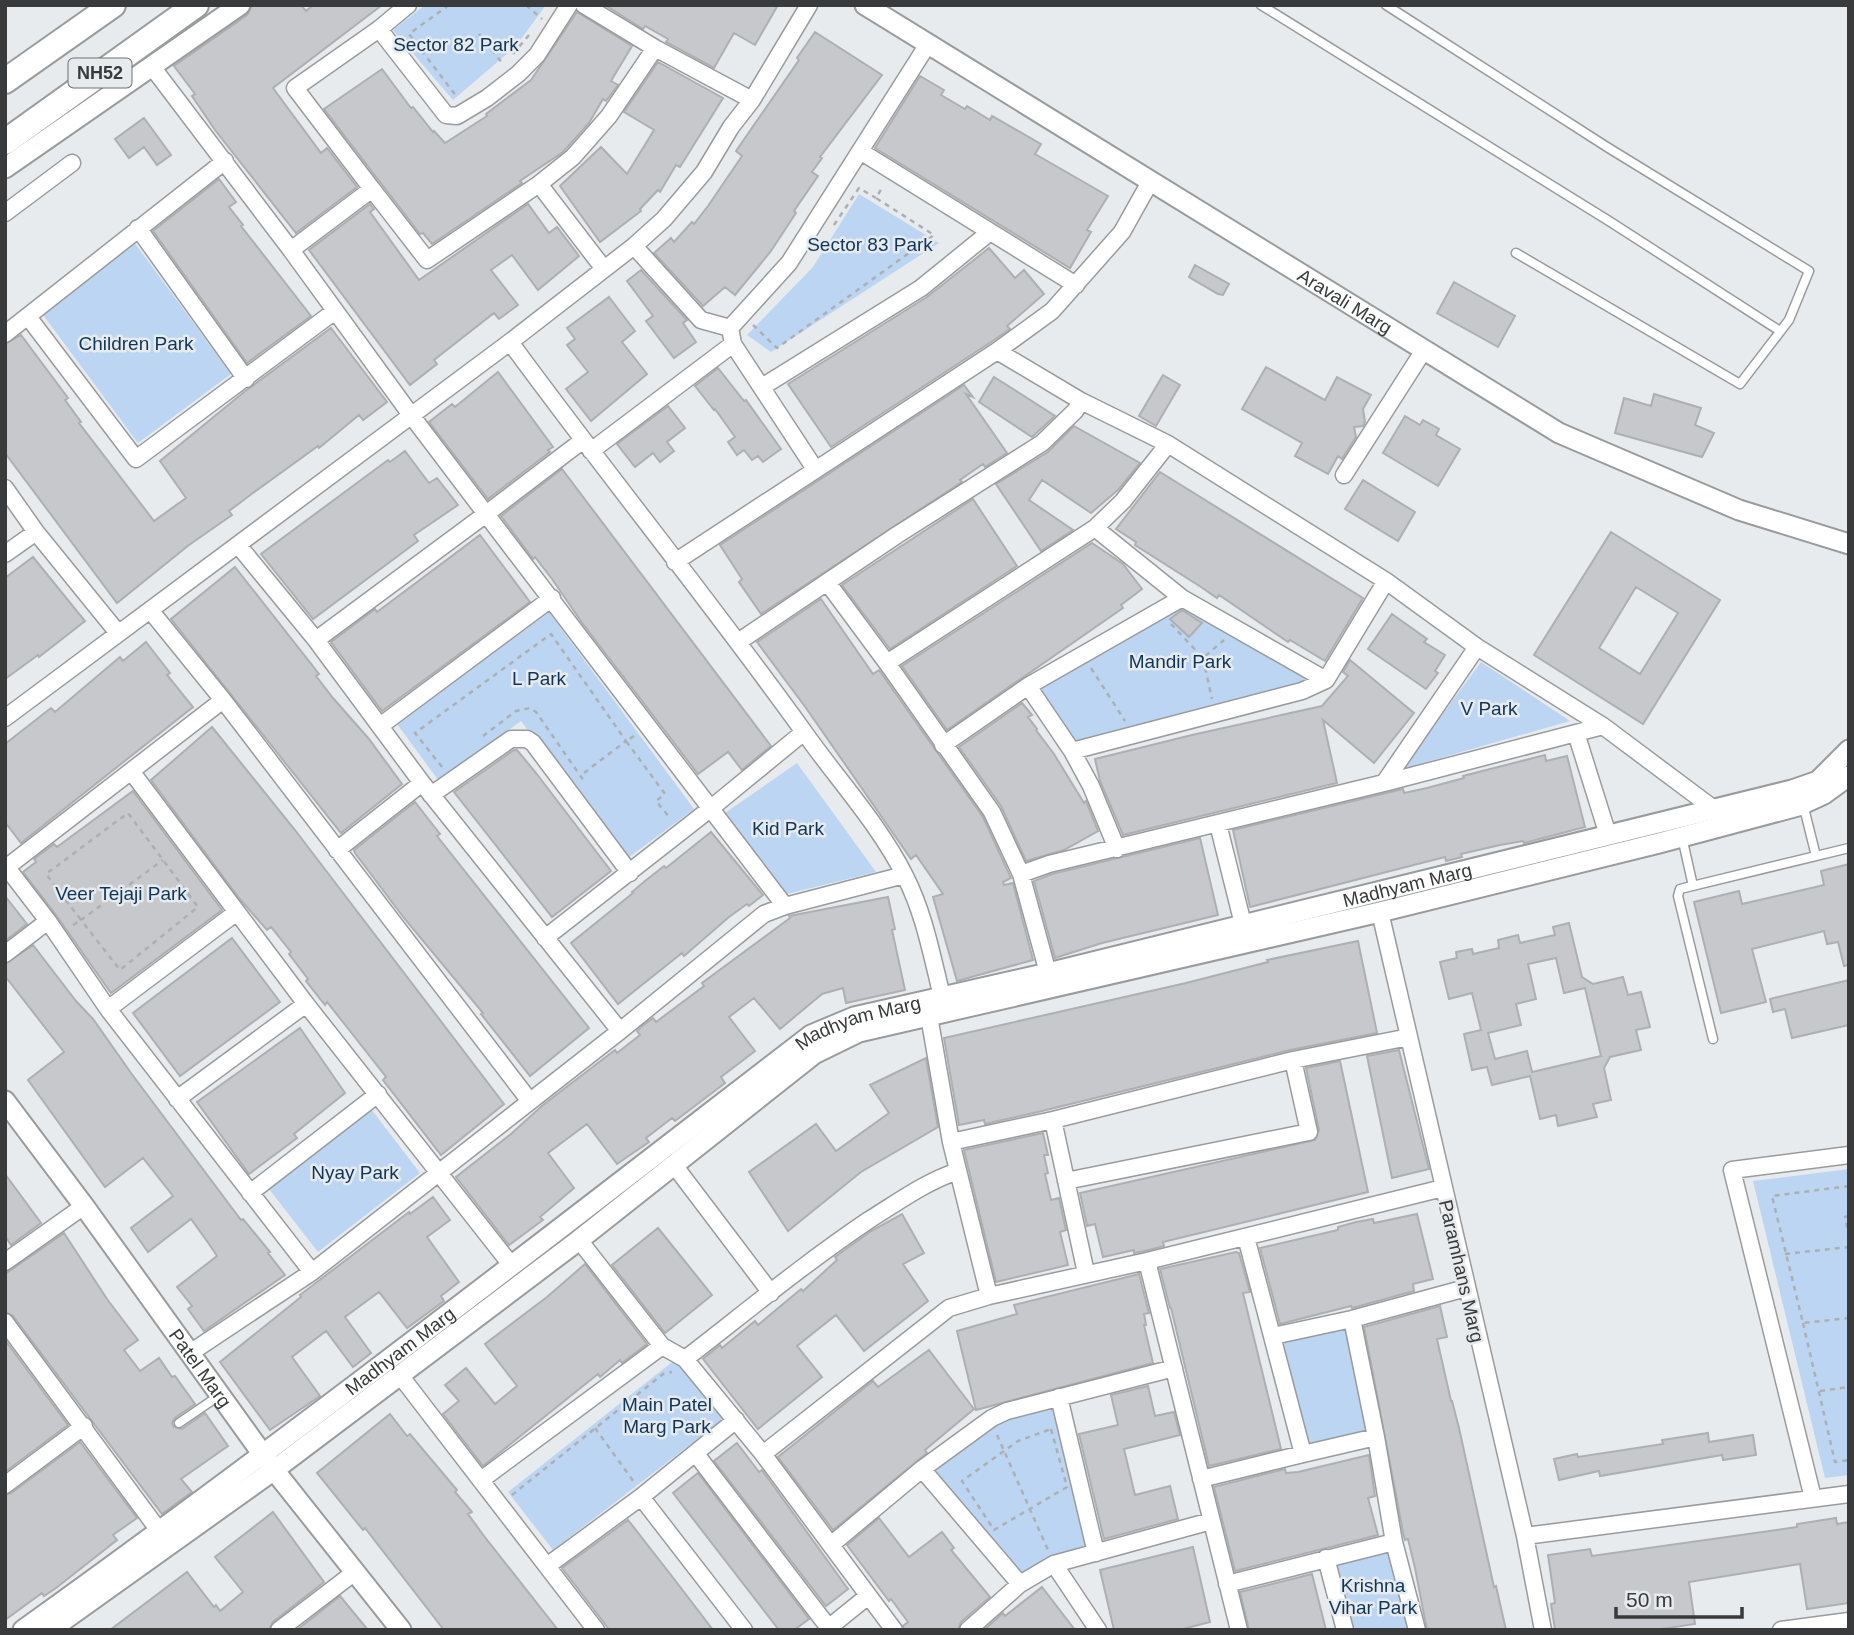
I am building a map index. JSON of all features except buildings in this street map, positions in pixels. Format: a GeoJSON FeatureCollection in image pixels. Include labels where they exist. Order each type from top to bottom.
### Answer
{"type":"FeatureCollection","features":[{"type":"Feature","properties":{"kind":"highway","name":"NH52"},"geometry":{"type":"LineString","coordinates":[[5,81],[113,5]]}},
{"type":"Feature","properties":{"kind":"highway","name":"NH52"},"geometry":{"type":"LineString","coordinates":[[5,142],[196,5]]}},
{"type":"Feature","properties":{"kind":"street"},"geometry":{"type":"LineString","coordinates":[[5,168],[153,68],[240,5]]}},
{"type":"Feature","properties":{"kind":"street"},"geometry":{"type":"LineString","coordinates":[[408,5],[379,29],[295,88],[427,260],[539,184],[573,157],[609,116],[655,48]]}},
{"type":"Feature","properties":{"kind":"street"},"geometry":{"type":"LineString","coordinates":[[379,29],[446,115],[457,116],[487,98],[518,74],[537,55],[569,5]]}},
{"type":"Feature","properties":{"kind":"street"},"geometry":{"type":"LineString","coordinates":[[584,5],[655,48],[752,100]]}},
{"type":"Feature","properties":{"kind":"street"},"geometry":{"type":"LineString","coordinates":[[5,718],[510,342],[634,246],[664,219],[704,173],[809,5]]}},
{"type":"Feature","properties":{"kind":"street","name":"Aravali Marg"},"geometry":{"type":"LineString","coordinates":[[865,5],[1559,433],[1739,510],[1849,544]]}},
{"type":"Feature","properties":{"kind":"street"},"geometry":{"type":"LineString","coordinates":[[316,640],[486,514],[587,446],[731,336],[789,263],[928,44]]}},
{"type":"Feature","properties":{"kind":"street"},"geometry":{"type":"LineString","coordinates":[[153,68],[225,161],[411,415],[785,906]]}},
{"type":"Feature","properties":{"kind":"street"},"geometry":{"type":"LineString","coordinates":[[860,151],[1076,285]]}},
{"type":"Feature","properties":{"kind":"street"},"geometry":{"type":"LineString","coordinates":[[5,334],[29,318],[225,161]]}},
{"type":"Feature","properties":{"kind":"street"},"geometry":{"type":"LineString","coordinates":[[5,213],[72,163]]}},
{"type":"Feature","properties":{"kind":"street"},"geometry":{"type":"LineString","coordinates":[[676,562],[997,351],[1052,311],[1122,232],[1150,182]]}},
{"type":"Feature","properties":{"kind":"street"},"geometry":{"type":"LineString","coordinates":[[539,184],[604,269]]}},
{"type":"Feature","properties":{"kind":"street"},"geometry":{"type":"LineString","coordinates":[[291,250],[372,189]]}},
{"type":"Feature","properties":{"kind":"street"},"geometry":{"type":"LineString","coordinates":[[138,228],[246,379]]}},
{"type":"Feature","properties":{"kind":"street"},"geometry":{"type":"LineString","coordinates":[[762,387],[921,288],[990,232]]}},
{"type":"Feature","properties":{"kind":"street"},"geometry":{"type":"LineString","coordinates":[[634,246],[701,320],[731,336],[815,469]]}},
{"type":"Feature","properties":{"kind":"street"},"geometry":{"type":"LineString","coordinates":[[29,318],[136,459],[335,311]]}},
{"type":"Feature","properties":{"kind":"street"},"geometry":{"type":"LineString","coordinates":[[510,342],[738,642],[882,839],[904,874],[921,912],[939,1008],[951,1142],[989,1296]]}},
{"type":"Feature","properties":{"kind":"street"},"geometry":{"type":"LineString","coordinates":[[997,351],[1080,401],[1168,444],[1386,580],[1478,647],[1603,726],[1714,809]]}},
{"type":"Feature","properties":{"kind":"street"},"geometry":{"type":"LineString","coordinates":[[1344,475],[1424,351]]}},
{"type":"Feature","properties":{"kind":"street"},"geometry":{"type":"LineString","coordinates":[[738,642],[1042,443],[1074,411],[1080,401]]}},
{"type":"Feature","properties":{"kind":"street"},"geometry":{"type":"LineString","coordinates":[[887,663],[1095,528],[1124,501],[1168,444]]}},
{"type":"Feature","properties":{"kind":"street"},"geometry":{"type":"LineString","coordinates":[[5,488],[36,532],[118,633]]}},
{"type":"Feature","properties":{"kind":"street"},"geometry":{"type":"LineString","coordinates":[[1095,528],[1182,598],[1326,680]]}},
{"type":"Feature","properties":{"kind":"street"},"geometry":{"type":"LineString","coordinates":[[5,554],[36,532]]}},
{"type":"Feature","properties":{"kind":"street"},"geometry":{"type":"LineString","coordinates":[[238,545],[316,640],[427,789],[620,1031]]}},
{"type":"Feature","properties":{"kind":"street"},"geometry":{"type":"LineString","coordinates":[[1072,751],[1302,691],[1326,680],[1386,580]]}},
{"type":"Feature","properties":{"kind":"street"},"geometry":{"type":"LineString","coordinates":[[827,582],[992,812],[1021,874],[1048,973]]}},
{"type":"Feature","properties":{"kind":"street"},"geometry":{"type":"LineString","coordinates":[[380,726],[552,597]]}},
{"type":"Feature","properties":{"kind":"street"},"geometry":{"type":"LineString","coordinates":[[943,745],[1028,686],[1182,598]]}},
{"type":"Feature","properties":{"kind":"street"},"geometry":{"type":"LineString","coordinates":[[150,610],[223,700],[529,1100]]}},
{"type":"Feature","properties":{"kind":"street"},"geometry":{"type":"LineString","coordinates":[[1384,783],[1478,647]]}},
{"type":"Feature","properties":{"kind":"street"},"geometry":{"type":"LineString","coordinates":[[1028,686],[1072,751],[1091,786],[1117,849]]}},
{"type":"Feature","properties":{"kind":"street"},"geometry":{"type":"LineString","coordinates":[[223,700],[6,866],[48,920],[108,1009],[312,1272]]}},
{"type":"Feature","properties":{"kind":"street"},"geometry":{"type":"LineString","coordinates":[[1021,874],[1049,864],[1384,783],[1603,726]]}},
{"type":"Feature","properties":{"kind":"street"},"geometry":{"type":"LineString","coordinates":[[545,938],[804,732]]}},
{"type":"Feature","properties":{"kind":"street"},"geometry":{"type":"LineString","coordinates":[[1576,733],[1608,835]]}},
{"type":"Feature","properties":{"kind":"street"},"geometry":{"type":"LineString","coordinates":[[337,849],[427,789],[511,739],[527,739],[533,743],[630,873]]}},
{"type":"Feature","properties":{"kind":"street","name":"Madhyam Marg"},"geometry":{"type":"LineString","coordinates":[[50,1630],[274,1470],[579,1240],[814,1054],[859,1032],[1048,973],[1792,790],[1818,780],[1849,750]]}},
{"type":"Feature","properties":{"kind":"street"},"geometry":{"type":"LineString","coordinates":[[131,771],[306,1004],[512,1266]]}},
{"type":"Feature","properties":{"kind":"street","name":"Madhyam Marg"},"geometry":{"type":"LineString","coordinates":[[23,1630],[345,1395],[811,1035],[854,1017],[939,1008],[1380,912],[1682,837],[1803,804],[1824,794],[1849,776]]}},
{"type":"Feature","properties":{"kind":"street"},"geometry":{"type":"LineString","coordinates":[[1218,824],[1243,925]]}},
{"type":"Feature","properties":{"kind":"street"},"geometry":{"type":"LineString","coordinates":[[190,1353],[312,1272],[620,1031],[764,914],[904,874]]}},
{"type":"Feature","properties":{"kind":"street"},"geometry":{"type":"LineString","coordinates":[[108,1009],[237,912]]}},
{"type":"Feature","properties":{"kind":"street","name":"Paramhans Marg"},"geometry":{"type":"LineString","coordinates":[[1380,912],[1524,1535],[1543,1630]]}},
{"type":"Feature","properties":{"kind":"street"},"geometry":{"type":"LineString","coordinates":[[5,954],[48,920]]}},
{"type":"Feature","properties":{"kind":"street"},"geometry":{"type":"LineString","coordinates":[[177,1099],[306,1004]]}},
{"type":"Feature","properties":{"kind":"street"},"geometry":{"type":"LineString","coordinates":[[951,1142],[1054,1120],[1293,1060],[1409,1037]]}},
{"type":"Feature","properties":{"kind":"street"},"geometry":{"type":"LineString","coordinates":[[1066,1181],[1309,1132],[1293,1060]]}},
{"type":"Feature","properties":{"kind":"street"},"geometry":{"type":"LineString","coordinates":[[250,1192],[378,1094]]}},
{"type":"Feature","properties":{"kind":"street","name":"Patel Marg"},"geometry":{"type":"LineString","coordinates":[[5,1101],[262,1454],[401,1630]]}},
{"type":"Feature","properties":{"kind":"street"},"geometry":{"type":"LineString","coordinates":[[1054,1120],[1086,1273]]}},
{"type":"Feature","properties":{"kind":"street"},"geometry":{"type":"LineString","coordinates":[[1813,1498],[1732,1170],[1849,1155]]}},
{"type":"Feature","properties":{"kind":"street"},"geometry":{"type":"LineString","coordinates":[[674,1165],[771,1293]]}},
{"type":"Feature","properties":{"kind":"street"},"geometry":{"type":"LineString","coordinates":[[681,1366],[832,1245],[902,1198],[936,1179],[958,1171]]}},
{"type":"Feature","properties":{"kind":"street"},"geometry":{"type":"LineString","coordinates":[[763,1454],[949,1308],[989,1296],[1147,1261],[1443,1188]]}},
{"type":"Feature","properties":{"kind":"street"},"geometry":{"type":"LineString","coordinates":[[5,1262],[84,1206]]}},
{"type":"Feature","properties":{"kind":"street"},"geometry":{"type":"LineString","coordinates":[[1246,1237],[1303,1454]]}},
{"type":"Feature","properties":{"kind":"street"},"geometry":{"type":"LineString","coordinates":[[579,1240],[662,1346],[736,1420],[832,1544],[894,1630]]}},
{"type":"Feature","properties":{"kind":"street"},"geometry":{"type":"LineString","coordinates":[[1147,1261],[1227,1584],[1234,1628]]}},
{"type":"Feature","properties":{"kind":"street"},"geometry":{"type":"LineString","coordinates":[[1273,1336],[1352,1319],[1466,1288]]}},
{"type":"Feature","properties":{"kind":"street"},"geometry":{"type":"LineString","coordinates":[[1352,1319],[1394,1542],[1417,1630]]}},
{"type":"Feature","properties":{"kind":"street"},"geometry":{"type":"LineString","coordinates":[[5,1322],[160,1532]]}},
{"type":"Feature","properties":{"kind":"street"},"geometry":{"type":"LineString","coordinates":[[481,1480],[662,1346]]}},
{"type":"Feature","properties":{"kind":"street"},"geometry":{"type":"LineString","coordinates":[[832,1544],[922,1469],[992,1418],[1007,1411],[1174,1368]]}},
{"type":"Feature","properties":{"kind":"street"},"geometry":{"type":"LineString","coordinates":[[399,1374],[596,1630]]}},
{"type":"Feature","properties":{"kind":"street"},"geometry":{"type":"LineString","coordinates":[[1059,1397],[1096,1553]]}},
{"type":"Feature","properties":{"kind":"street"},"geometry":{"type":"LineString","coordinates":[[547,1566],[638,1489],[696,1454],[736,1420]]}},
{"type":"Feature","properties":{"kind":"street"},"geometry":{"type":"LineString","coordinates":[[5,1485],[84,1426]]}},
{"type":"Feature","properties":{"kind":"street"},"geometry":{"type":"LineString","coordinates":[[1201,1479],[1376,1437]]}},
{"type":"Feature","properties":{"kind":"street"},"geometry":{"type":"LineString","coordinates":[[696,1454],[827,1629],[868,1596]]}},
{"type":"Feature","properties":{"kind":"street"},"geometry":{"type":"LineString","coordinates":[[922,1469],[1020,1584]]}},
{"type":"Feature","properties":{"kind":"street"},"geometry":{"type":"LineString","coordinates":[[638,1489],[744,1630]]}},
{"type":"Feature","properties":{"kind":"street"},"geometry":{"type":"LineString","coordinates":[[1524,1535],[1849,1494]]}},
{"type":"Feature","properties":{"kind":"street"},"geometry":{"type":"LineString","coordinates":[[968,1630],[1020,1584],[1054,1564],[1211,1521]]}},
{"type":"Feature","properties":{"kind":"street"},"geometry":{"type":"LineString","coordinates":[[1227,1584],[1394,1542]]}},
{"type":"Feature","properties":{"kind":"street"},"geometry":{"type":"LineString","coordinates":[[1326,1558],[1345,1630]]}},
{"type":"Feature","properties":{"kind":"street"},"geometry":{"type":"LineString","coordinates":[[1054,1564],[1098,1630]]}},
{"type":"Feature","properties":{"kind":"street"},"geometry":{"type":"LineString","coordinates":[[279,1630],[355,1572]]}},
{"type":"Feature","properties":{"kind":"street"},"geometry":{"type":"LineString","coordinates":[[1782,1630],[1849,1621]]}},
{"type":"Feature","properties":{"kind":"lane"},"geometry":{"type":"LineString","coordinates":[[1262,5],[1780,331]]}},
{"type":"Feature","properties":{"kind":"lane"},"geometry":{"type":"LineString","coordinates":[[1386,5],[1607,147],[1809,271],[1789,320],[1740,384],[1516,253]]}},
{"type":"Feature","properties":{"kind":"lane"},"geometry":{"type":"LineString","coordinates":[[1803,804],[1816,856]]}},
{"type":"Feature","properties":{"kind":"lane"},"geometry":{"type":"LineString","coordinates":[[1682,837],[1693,886]]}},
{"type":"Feature","properties":{"kind":"lane"},"geometry":{"type":"LineString","coordinates":[[1713,1039],[1678,895],[1681,889],[1849,848]]}},
{"type":"Feature","properties":{"kind":"lane"},"geometry":{"type":"LineString","coordinates":[[179,1423],[220,1395]]}},
{"type":"Feature","properties":{"kind":"path"},"geometry":{"type":"LineString","coordinates":[[449,5],[409,34],[460,101]]}},
{"type":"Feature","properties":{"kind":"path"},"geometry":{"type":"LineString","coordinates":[[526,5],[542,19]]}},
{"type":"Feature","properties":{"kind":"path"},"geometry":{"type":"LineString","coordinates":[[479,34],[505,67],[534,29]]}},
{"type":"Feature","properties":{"kind":"path"},"geometry":{"type":"LineString","coordinates":[[876,198],[892,171]]}},
{"type":"Feature","properties":{"kind":"path"},"geometry":{"type":"LineString","coordinates":[[753,325],[777,348],[934,234],[859,188],[829,233]]}},
{"type":"Feature","properties":{"kind":"path"},"geometry":{"type":"LineString","coordinates":[[1168,621],[1203,658],[1215,711]]}},
{"type":"Feature","properties":{"kind":"path"},"geometry":{"type":"LineString","coordinates":[[1203,658],[1237,629]]}},
{"type":"Feature","properties":{"kind":"path"},"geometry":{"type":"LineString","coordinates":[[442,768],[415,733],[551,634],[665,794],[656,801],[672,819]]}},
{"type":"Feature","properties":{"kind":"path"},"geometry":{"type":"LineString","coordinates":[[1091,668],[1134,735]]}},
{"type":"Feature","properties":{"kind":"path"},"geometry":{"type":"LineString","coordinates":[[474,744],[516,711],[530,708],[536,712],[587,786]]}},
{"type":"Feature","properties":{"kind":"path"},"geometry":{"type":"LineString","coordinates":[[580,776],[648,726]]}},
{"type":"Feature","properties":{"kind":"path"},"geometry":{"type":"LineString","coordinates":[[128,813],[198,907],[120,970],[81,920],[46,874],[128,813]]}},
{"type":"Feature","properties":{"kind":"path"},"geometry":{"type":"LineString","coordinates":[[58,935],[163,860]]}},
{"type":"Feature","properties":{"kind":"path"},"geometry":{"type":"LineString","coordinates":[[1849,1186],[1772,1196],[1835,1462],[1849,1460]]}},
{"type":"Feature","properties":{"kind":"path"},"geometry":{"type":"LineString","coordinates":[[1849,1216],[1845,1217],[1849,1237]]}},
{"type":"Feature","properties":{"kind":"path"},"geometry":{"type":"LineString","coordinates":[[1785,1254],[1849,1247]]}},
{"type":"Feature","properties":{"kind":"path"},"geometry":{"type":"LineString","coordinates":[[1803,1323],[1849,1318]]}},
{"type":"Feature","properties":{"kind":"path"},"geometry":{"type":"LineString","coordinates":[[508,1498],[663,1374],[681,1366]]}},
{"type":"Feature","properties":{"kind":"path"},"geometry":{"type":"LineString","coordinates":[[1820,1391],[1849,1387]]}},
{"type":"Feature","properties":{"kind":"path"},"geometry":{"type":"LineString","coordinates":[[595,1429],[638,1489]]}},
{"type":"Feature","properties":{"kind":"path"},"geometry":{"type":"LineString","coordinates":[[1051,1429],[1067,1487],[1030,1509],[994,1530],[962,1481],[1018,1441],[1051,1429]]}},
{"type":"Feature","properties":{"kind":"path"},"geometry":{"type":"LineString","coordinates":[[996,1432],[1054,1564]]}},
{"type":"Feature","properties":{"kind":"green space","name":"Sector 82 Park"},"geometry":{"type":"Polygon","coordinates":[[[425,5],[546,5],[516,46],[453,100],[393,30],[425,5]]]}},
{"type":"Feature","properties":{"kind":"green space","name":"Sector 83 Park"},"geometry":{"type":"Polygon","coordinates":[[[859,194],[939,243],[771,352],[747,335],[813,267],[859,194]]]}},
{"type":"Feature","properties":{"kind":"green space","name":"Children Park"},"geometry":{"type":"Polygon","coordinates":[[[134,242],[231,374],[138,443],[41,312],[134,242]]]}},
{"type":"Feature","properties":{"kind":"green space","name":"Mandir Park"},"geometry":{"type":"Polygon","coordinates":[[[1182,598],[1326,680],[1072,751],[1028,686],[1182,598]]]}},
{"type":"Feature","properties":{"kind":"green space","name":"L Park"},"geometry":{"type":"Polygon","coordinates":[[[548,611],[694,809],[624,861],[521,721],[439,781],[397,724],[548,611]]]}},
{"type":"Feature","properties":{"kind":"green space","name":"V Park"},"geometry":{"type":"Polygon","coordinates":[[[1481,662],[1570,721],[1402,769],[1481,662]]]}},
{"type":"Feature","properties":{"kind":"green space","name":"Kid Park"},"geometry":{"type":"Polygon","coordinates":[[[797,763],[876,872],[783,895],[722,815],[797,763]]]}},
{"type":"Feature","properties":{"kind":"green space","name":"Nyay Park"},"geometry":{"type":"Polygon","coordinates":[[[371,1109],[420,1173],[318,1252],[269,1189],[371,1109]]]}},
{"type":"Feature","properties":{"kind":"green space"},"geometry":{"type":"Polygon","coordinates":[[[1849,1169],[1849,1475],[1825,1478],[1753,1181],[1849,1169]]]}},
{"type":"Feature","properties":{"kind":"green space"},"geometry":{"type":"Polygon","coordinates":[[[1352,1319],[1372,1437],[1302,1451],[1274,1341],[1352,1319]]]}},
{"type":"Feature","properties":{"kind":"green space","name":"Main Patel Marg Park"},"geometry":{"type":"Polygon","coordinates":[[[676,1359],[726,1417],[553,1550],[508,1492],[676,1359]]]}},
{"type":"Feature","properties":{"kind":"green space"},"geometry":{"type":"Polygon","coordinates":[[[1059,1397],[1096,1553],[1020,1584],[922,1469],[992,1418],[1059,1397]]]}},
{"type":"Feature","properties":{"kind":"green space","name":"Krishna Vihar Park"},"geometry":{"type":"Polygon","coordinates":[[[1390,1550],[1409,1630],[1352,1630],[1337,1563],[1390,1550]]]}},
{"type":"Feature","properties":{"kind":"park label","name":"Veer Tejaji Park"},"geometry":{"type":"Point","coordinates":[121,893]}}]}
